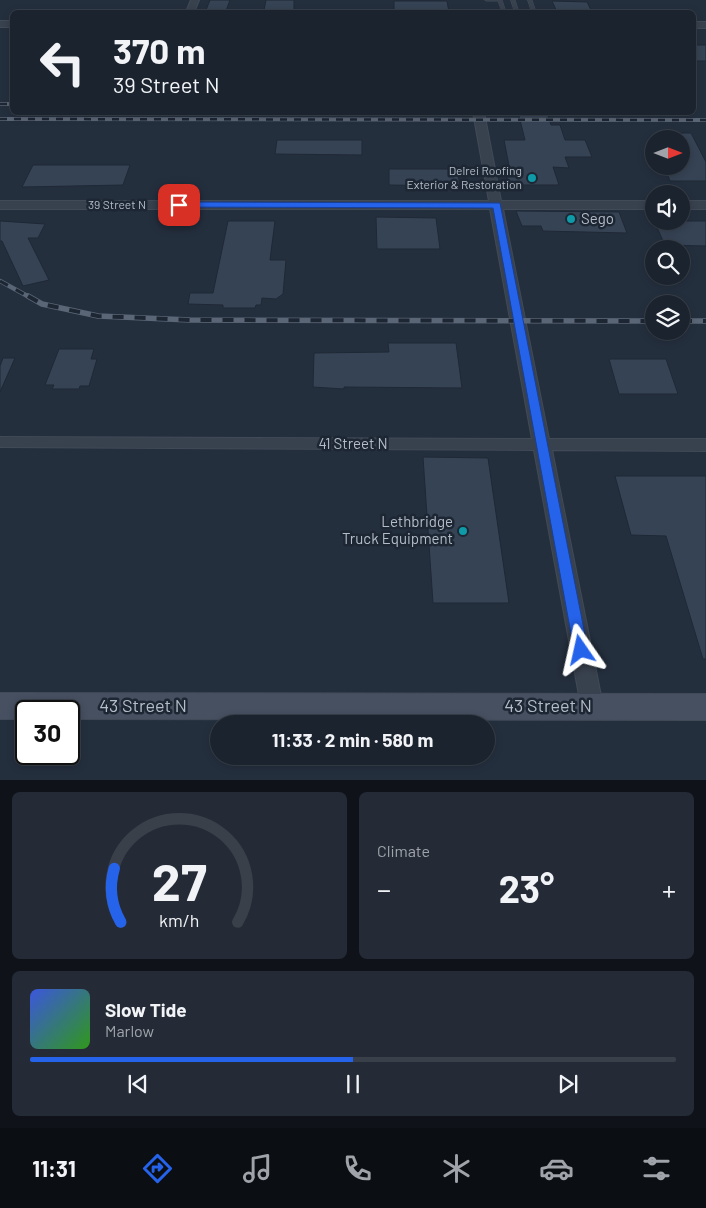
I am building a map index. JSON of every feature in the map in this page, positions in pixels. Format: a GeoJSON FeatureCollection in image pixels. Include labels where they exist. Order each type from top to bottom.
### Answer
{"type":"FeatureCollection","features":[{"type":"Feature","properties":{"kind":"main road","name":"43 Street N"},"geometry":{"type":"LineString","coordinates":[[0,706],[706,707]]}},
{"type":"Feature","properties":{"kind":"street"},"geometry":{"type":"LineString","coordinates":[[479,115],[592,706]]}},
{"type":"Feature","properties":{"kind":"street","name":"39 Street N"},"geometry":{"type":"LineString","coordinates":[[0,205],[645,205]]}},
{"type":"Feature","properties":{"kind":"street"},"geometry":{"type":"LineString","coordinates":[[690,205],[706,206]]}},
{"type":"Feature","properties":{"kind":"street","name":"41 Street N"},"geometry":{"type":"LineString","coordinates":[[0,442],[706,445]]}},
{"type":"Feature","properties":{"kind":"lane"},"geometry":{"type":"LineString","coordinates":[[487,0],[500,0]]}},
{"type":"Feature","properties":{"kind":"building"},"geometry":{"type":"Polygon","coordinates":[[[210,0],[230,0],[226,10],[206,10],[210,0]]]}},
{"type":"Feature","properties":{"kind":"building"},"geometry":{"type":"Polygon","coordinates":[[[266,0],[294,0],[294,10],[264,10],[266,0]]]}},
{"type":"Feature","properties":{"kind":"building"},"geometry":{"type":"Polygon","coordinates":[[[394,1],[447,1],[449,10],[394,10],[394,1]]]}},
{"type":"Feature","properties":{"kind":"building"},"geometry":{"type":"Polygon","coordinates":[[[552,1],[587,2],[591,10],[556,10],[552,1]]]}},
{"type":"Feature","properties":{"kind":"building"},"geometry":{"type":"Polygon","coordinates":[[[696,45],[706,45],[706,61],[696,61],[696,45]]]}},
{"type":"Feature","properties":{"kind":"building"},"geometry":{"type":"Polygon","coordinates":[[[519,115],[548,115],[551,125],[560,125],[565,140],[585,140],[592,157],[565,157],[569,168],[553,167],[559,185],[508,185],[506,171],[510,171],[504,140],[525,140],[519,115]]]}},
{"type":"Feature","properties":{"kind":"building"},"geometry":{"type":"Polygon","coordinates":[[[691,133],[706,162],[706,181],[670,181],[668,175],[690,175],[691,133]]]}},
{"type":"Feature","properties":{"kind":"building"},"geometry":{"type":"Polygon","coordinates":[[[277,140],[362,140],[362,155],[275,154],[277,140]]]}},
{"type":"Feature","properties":{"kind":"building"},"geometry":{"type":"Polygon","coordinates":[[[33,165],[130,165],[123,185],[22,187],[33,165]]]}},
{"type":"Feature","properties":{"kind":"building"},"geometry":{"type":"Polygon","coordinates":[[[389,169],[457,169],[460,186],[389,185],[389,169]]]}},
{"type":"Feature","properties":{"kind":"building","name":"Sego"},"geometry":{"type":"Polygon","coordinates":[[[516,211],[619,212],[627,233],[543,231],[541,226],[522,226],[516,211]]]}},
{"type":"Feature","properties":{"kind":"building"},"geometry":{"type":"Polygon","coordinates":[[[376,217],[436,218],[440,249],[377,249],[376,217]]]}},
{"type":"Feature","properties":{"kind":"building"},"geometry":{"type":"Polygon","coordinates":[[[0,221],[45,224],[38,238],[28,238],[49,280],[23,286],[2,241],[0,241],[0,221]]]}},
{"type":"Feature","properties":{"kind":"building"},"geometry":{"type":"Polygon","coordinates":[[[228,221],[275,221],[270,260],[286,260],[283,294],[276,299],[262,298],[261,305],[256,305],[255,308],[223,308],[223,305],[188,304],[190,293],[213,293],[228,221]]]}},
{"type":"Feature","properties":{"kind":"building"},"geometry":{"type":"Polygon","coordinates":[[[690,221],[706,221],[706,246],[690,246],[690,240],[663,240],[658,230],[690,230],[690,221]]]}},
{"type":"Feature","properties":{"kind":"building"},"geometry":{"type":"Polygon","coordinates":[[[388,343],[456,343],[462,388],[344,387],[344,389],[313,387],[314,353],[389,352],[388,343]]]}},
{"type":"Feature","properties":{"kind":"building"},"geometry":{"type":"Polygon","coordinates":[[[59,349],[94,349],[91,359],[97,359],[89,386],[80,386],[79,389],[52,389],[54,385],[45,385],[59,349]]]}},
{"type":"Feature","properties":{"kind":"building"},"geometry":{"type":"Polygon","coordinates":[[[3,358],[15,358],[0,392],[0,366],[3,358]]]}},
{"type":"Feature","properties":{"kind":"building"},"geometry":{"type":"Polygon","coordinates":[[[609,359],[666,359],[678,394],[619,394],[609,359]]]}},
{"type":"Feature","properties":{"kind":"building","name":"Lethbridge Truck Equipment"},"geometry":{"type":"Polygon","coordinates":[[[423,457],[488,458],[509,603],[433,603],[423,457]]]}},
{"type":"Feature","properties":{"kind":"building"},"geometry":{"type":"Polygon","coordinates":[[[615,476],[706,476],[706,659],[703,659],[666,536],[631,535],[615,476]]]}},
{"type":"Feature","properties":{"kind":"railway"},"geometry":{"type":"LineString","coordinates":[[0,104],[10,104]]}},
{"type":"Feature","properties":{"kind":"railway"},"geometry":{"type":"LineString","coordinates":[[0,119],[706,120]]}},
{"type":"Feature","properties":{"kind":"railway"},"geometry":{"type":"LineString","coordinates":[[0,281],[31,298]]}},
{"type":"Feature","properties":{"kind":"railway"},"geometry":{"type":"LineString","coordinates":[[28,296],[42,304],[98,316],[190,320],[645,321]]}},
{"type":"Feature","properties":{"kind":"railway"},"geometry":{"type":"LineString","coordinates":[[690,321],[706,321]]}},
{"type":"Feature","properties":{"kind":"place","name":"Delrei Roofing Exterior & Restoration"},"geometry":{"type":"Point","coordinates":[532,178]}},
{"type":"Feature","properties":{"kind":"place","name":"Sego"},"geometry":{"type":"Point","coordinates":[571,219]}},
{"type":"Feature","properties":{"kind":"place","name":"Lethbridge Truck Equipment"},"geometry":{"type":"Point","coordinates":[463,531]}},
{"type":"Feature","properties":{"kind":"route"},"geometry":{"type":"LineString","coordinates":[[179,205],[497,205],[581,650]]}}]}
